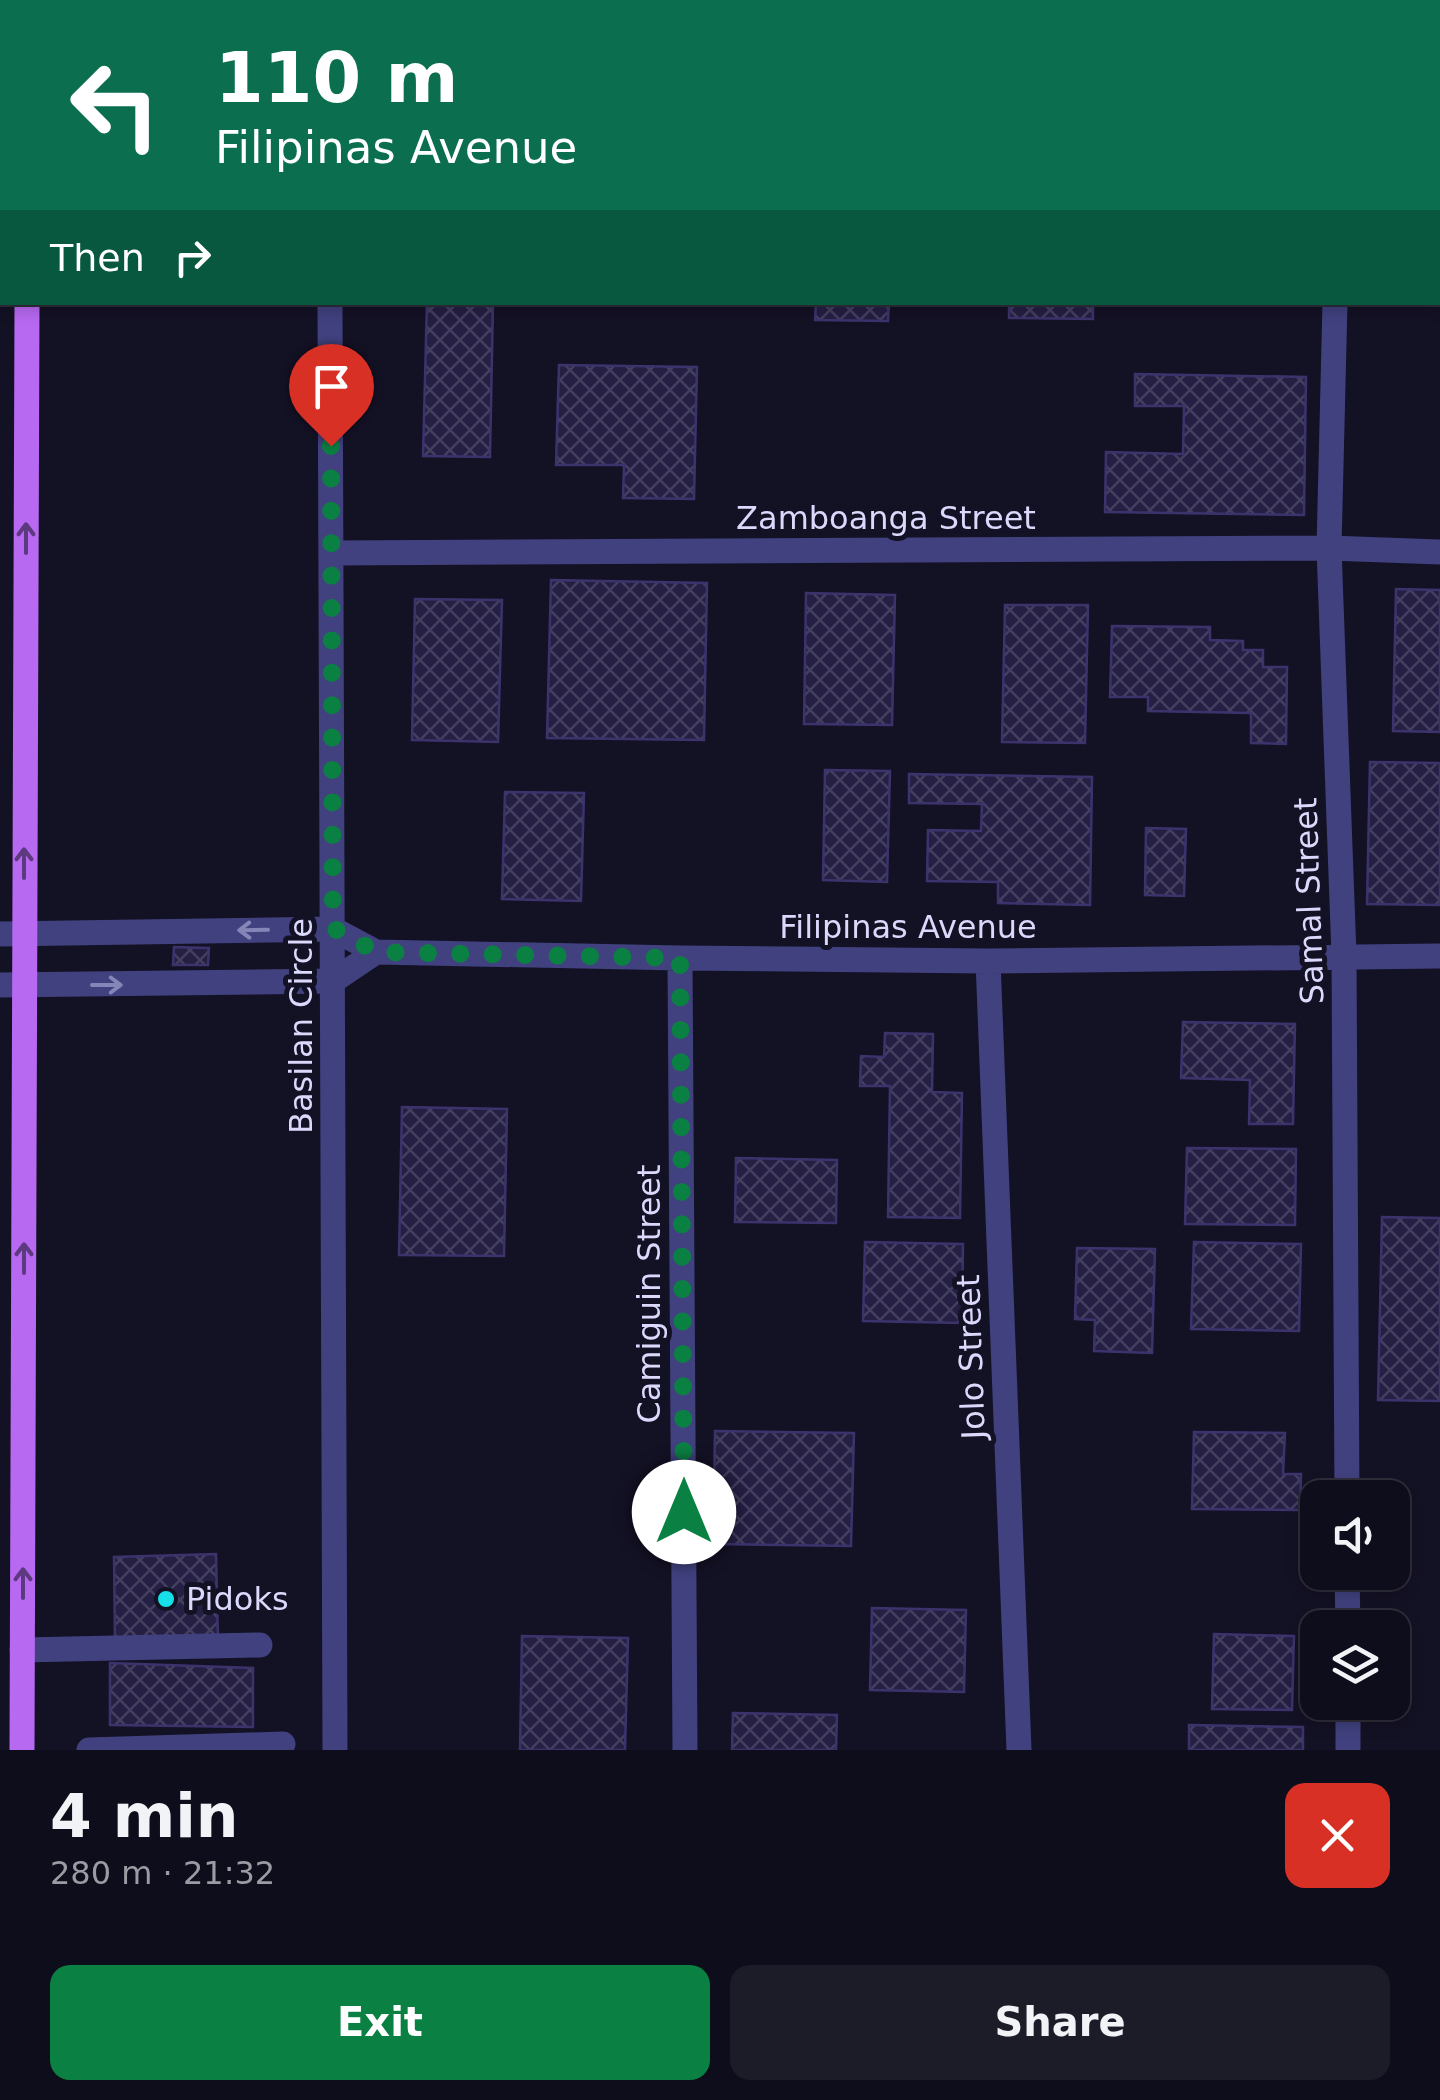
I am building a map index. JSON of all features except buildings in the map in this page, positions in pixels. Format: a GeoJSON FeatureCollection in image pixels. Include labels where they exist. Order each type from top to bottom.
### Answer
{"type":"FeatureCollection","features":[{"type":"Feature","properties":{"kind":"main road"},"geometry":{"type":"LineString","coordinates":[[22,1750],[22,1650],[12,1478],[12,934],[27,305]]}},
{"type":"Feature","properties":{"kind":"street","name":"Basilan Circle"},"geometry":{"type":"LineString","coordinates":[[330,305],[335,1750]]}},
{"type":"Feature","properties":{"kind":"street","name":"Samal Street"},"geometry":{"type":"LineString","coordinates":[[1335,305],[1329,548],[1344,956],[1347,1480]]}},
{"type":"Feature","properties":{"kind":"street","name":"Zamboanga Street"},"geometry":{"type":"LineString","coordinates":[[332,552],[1329,548],[1440,552]]}},
{"type":"Feature","properties":{"kind":"street"},"geometry":{"type":"LineString","coordinates":[[12,934],[333,928]]}},
{"type":"Feature","properties":{"kind":"street","name":"Filipinas Avenue"},"geometry":{"type":"LineString","coordinates":[[333,928],[376,952],[988,961],[1440,956]]}},
{"type":"Feature","properties":{"kind":"street"},"geometry":{"type":"LineString","coordinates":[[12,985],[333,982],[376,952]]}},
{"type":"Feature","properties":{"kind":"street","name":"Camiguin Street"},"geometry":{"type":"LineString","coordinates":[[680,958],[685,1750]]}},
{"type":"Feature","properties":{"kind":"street","name":"Jolo Street"},"geometry":{"type":"LineString","coordinates":[[988,961],[1019,1750]]}},
{"type":"Feature","properties":{"kind":"street"},"geometry":{"type":"LineString","coordinates":[[22,1650],[260,1645]]}},
{"type":"Feature","properties":{"kind":"street"},"geometry":{"type":"LineString","coordinates":[[1348,1720],[1348,1750]]}},
{"type":"Feature","properties":{"kind":"street"},"geometry":{"type":"LineString","coordinates":[[89,1750],[282,1744]]}},
{"type":"Feature","properties":{"kind":"place","name":"Pidoks"},"geometry":{"type":"Point","coordinates":[166,1599]}},
{"type":"Feature","properties":{"kind":"route"},"geometry":{"type":"LineString","coordinates":[[331,446],[333,928],[376,952],[680,958],[684,1512]]}}]}
